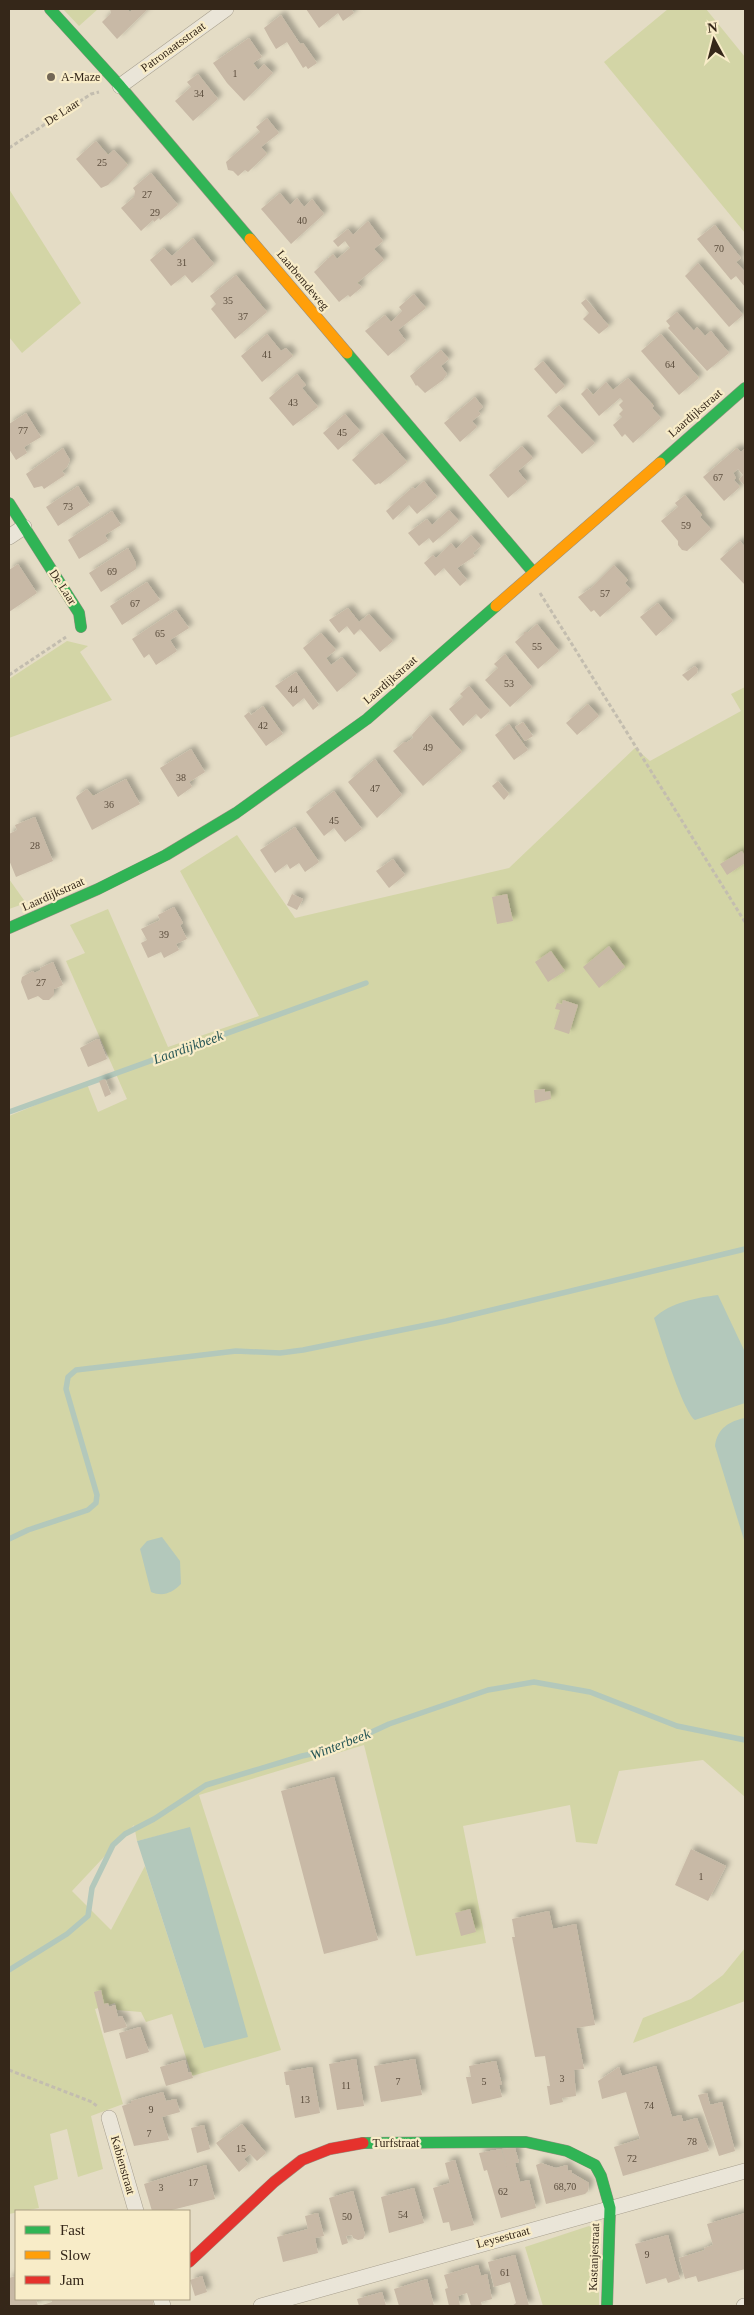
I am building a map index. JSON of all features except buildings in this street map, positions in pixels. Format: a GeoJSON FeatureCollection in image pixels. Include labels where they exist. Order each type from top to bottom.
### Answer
{"type":"FeatureCollection","features":[{"type":"Feature","properties":{"kind":"street","name":"Laarbemdeweg"},"geometry":{"type":"LineString","coordinates":[[50,9],[120,86],[531,574]]}},
{"type":"Feature","properties":{"kind":"street","name":"Patronaatsstraat"},"geometry":{"type":"LineString","coordinates":[[120,86],[226,9]]}},
{"type":"Feature","properties":{"kind":"street","name":"Laardijkstraat"},"geometry":{"type":"LineString","coordinates":[[9,928],[98,889],[166,855],[236,813],[367,719],[745,388]]}},
{"type":"Feature","properties":{"kind":"street","name":"De Laar"},"geometry":{"type":"LineString","coordinates":[[9,503],[80,613],[81,627]]}},
{"type":"Feature","properties":{"kind":"street"},"geometry":{"type":"LineString","coordinates":[[9,537],[24,527]]}},
{"type":"Feature","properties":{"kind":"street","name":"Kabienstraat"},"geometry":{"type":"LineString","coordinates":[[109,2118],[136,2210]]}},
{"type":"Feature","properties":{"kind":"street","name":"Turfstraat"},"geometry":{"type":"LineString","coordinates":[[190,2261],[274,2182],[302,2160],[330,2150],[365,2143],[526,2142],[567,2151],[595,2165],[601,2176],[610,2208]]}},
{"type":"Feature","properties":{"kind":"street","name":"Leysestraat"},"geometry":{"type":"LineString","coordinates":[[261,2306],[745,2171]]}},
{"type":"Feature","properties":{"kind":"street","name":"Kastanjestraat"},"geometry":{"type":"LineString","coordinates":[[607,2306],[610,2208]]}},
{"type":"Feature","properties":{"kind":"path","name":"De Laar"},"geometry":{"type":"LineString","coordinates":[[9,148],[91,94],[120,86]]}},
{"type":"Feature","properties":{"kind":"path"},"geometry":{"type":"LineString","coordinates":[[531,574],[745,922]]}},
{"type":"Feature","properties":{"kind":"path"},"geometry":{"type":"LineString","coordinates":[[9,675],[81,627]]}},
{"type":"Feature","properties":{"kind":"path"},"geometry":{"type":"LineString","coordinates":[[9,2070],[92,2102],[109,2118]]}},
{"type":"Feature","properties":{"kind":"green space"},"geometry":{"type":"Polygon","coordinates":[[[63,9],[98,9],[79,26],[63,9]]]}},
{"type":"Feature","properties":{"kind":"green space"},"geometry":{"type":"Polygon","coordinates":[[[668,9],[706,9],[745,57],[745,233],[604,62],[668,9]]]}},
{"type":"Feature","properties":{"kind":"green space"},"geometry":{"type":"Polygon","coordinates":[[[9,189],[81,303],[22,353],[9,337],[9,189]]]}},
{"type":"Feature","properties":{"kind":"green space"},"geometry":{"type":"Polygon","coordinates":[[[67,641],[88,646],[80,652],[112,700],[9,738],[9,679],[67,641]]]}},
{"type":"Feature","properties":{"kind":"green space"},"geometry":{"type":"Polygon","coordinates":[[[745,687],[745,1797],[703,1760],[619,1771],[597,1844],[576,1842],[570,1805],[463,1826],[486,1943],[416,1956],[364,1745],[199,1795],[281,2050],[192,2076],[172,2014],[146,2022],[141,2012],[117,2010],[115,2003],[95,2009],[123,2104],[91,2116],[103,2169],[78,2177],[67,2129],[50,2134],[58,2179],[34,2186],[39,2208],[15,2210],[15,2213],[9,2214],[9,1116],[87,1084],[98,1112],[127,1099],[66,961],[85,953],[70,925],[108,909],[168,1047],[259,1016],[180,871],[237,835],[295,918],[509,868],[635,748],[650,761],[741,711],[731,694],[745,687]],[[134,1825],[72,1891],[111,1930],[145,1866],[204,2048],[190,1828],[137,1841],[134,1825]]]}},
{"type":"Feature","properties":{"kind":"green space"},"geometry":{"type":"Polygon","coordinates":[[[9,879],[26,903],[9,909],[9,879]]]}},
{"type":"Feature","properties":{"kind":"green space"},"geometry":{"type":"Polygon","coordinates":[[[745,1948],[745,2001],[633,2043],[643,2018],[691,1999],[723,1975],[745,1948]]]}},
{"type":"Feature","properties":{"kind":"green space"},"geometry":{"type":"Polygon","coordinates":[[[589,2226],[599,2233],[599,2306],[543,2306],[525,2247],[589,2226]]]}},
{"type":"Feature","properties":{"kind":"shaded area"},"geometry":{"type":"Polygon","coordinates":[[[718,1295],[745,1352],[745,1403],[695,1420],[678,1389],[654,1318],[676,1304],[718,1295]]]}},
{"type":"Feature","properties":{"kind":"shaded area"},"geometry":{"type":"Polygon","coordinates":[[[745,1418],[745,1543],[715,1446],[718,1434],[725,1426],[745,1418]]]}},
{"type":"Feature","properties":{"kind":"shaded area"},"geometry":{"type":"Polygon","coordinates":[[[162,1537],[180,1561],[181,1584],[171,1592],[159,1594],[151,1592],[140,1549],[147,1541],[162,1537]]]}},
{"type":"Feature","properties":{"kind":"shaded area"},"geometry":{"type":"Polygon","coordinates":[[[190,1827],[248,2037],[204,2048],[137,1841],[190,1827]]]}},
{"type":"Feature","properties":{"kind":"waterway","name":"Laardijkbeek"},"geometry":{"type":"LineString","coordinates":[[9,1112],[366,983]]}},
{"type":"Feature","properties":{"kind":"waterway"},"geometry":{"type":"LineString","coordinates":[[9,1539],[28,1530],[88,1510],[96,1503],[97,1495],[66,1389],[68,1377],[76,1370],[236,1351],[280,1353],[303,1350],[446,1321],[745,1249]]}},
{"type":"Feature","properties":{"kind":"waterway","name":"Winterbeek"},"geometry":{"type":"LineString","coordinates":[[9,1970],[67,1934],[88,1916],[92,1888],[113,1845],[125,1834],[154,1819],[206,1785],[302,1756],[335,1749],[389,1724],[488,1690],[534,1682],[590,1692],[677,1726],[745,1740]]}},
{"type":"Feature","properties":{"kind":"traffic: fast"},"geometry":{"type":"LineString","coordinates":[[50,9],[120,86],[250,239]]}},
{"type":"Feature","properties":{"kind":"traffic: fast"},"geometry":{"type":"LineString","coordinates":[[347,353],[533,572]]}},
{"type":"Feature","properties":{"kind":"traffic: fast"},"geometry":{"type":"LineString","coordinates":[[660,463],[745,388]]}},
{"type":"Feature","properties":{"kind":"traffic: fast"},"geometry":{"type":"LineString","coordinates":[[9,503],[79,613],[81,627]]}},
{"type":"Feature","properties":{"kind":"traffic: fast"},"geometry":{"type":"LineString","coordinates":[[9,928],[98,889],[166,855],[236,813],[367,719],[496,606]]}},
{"type":"Feature","properties":{"kind":"traffic: fast"},"geometry":{"type":"LineString","coordinates":[[363,2143],[526,2142],[567,2151],[595,2165],[601,2176],[610,2208],[607,2306]]}},
{"type":"Feature","properties":{"kind":"traffic: slow"},"geometry":{"type":"LineString","coordinates":[[250,239],[347,353]]}},
{"type":"Feature","properties":{"kind":"traffic: slow"},"geometry":{"type":"LineString","coordinates":[[496,606],[660,463]]}},
{"type":"Feature","properties":{"kind":"traffic: jam"},"geometry":{"type":"LineString","coordinates":[[190,2261],[274,2182],[302,2160],[330,2149],[363,2143]]}},
{"type":"Feature","properties":{"kind":"place","name":"A-Maze"},"geometry":{"type":"Point","coordinates":[51,77]}}]}
